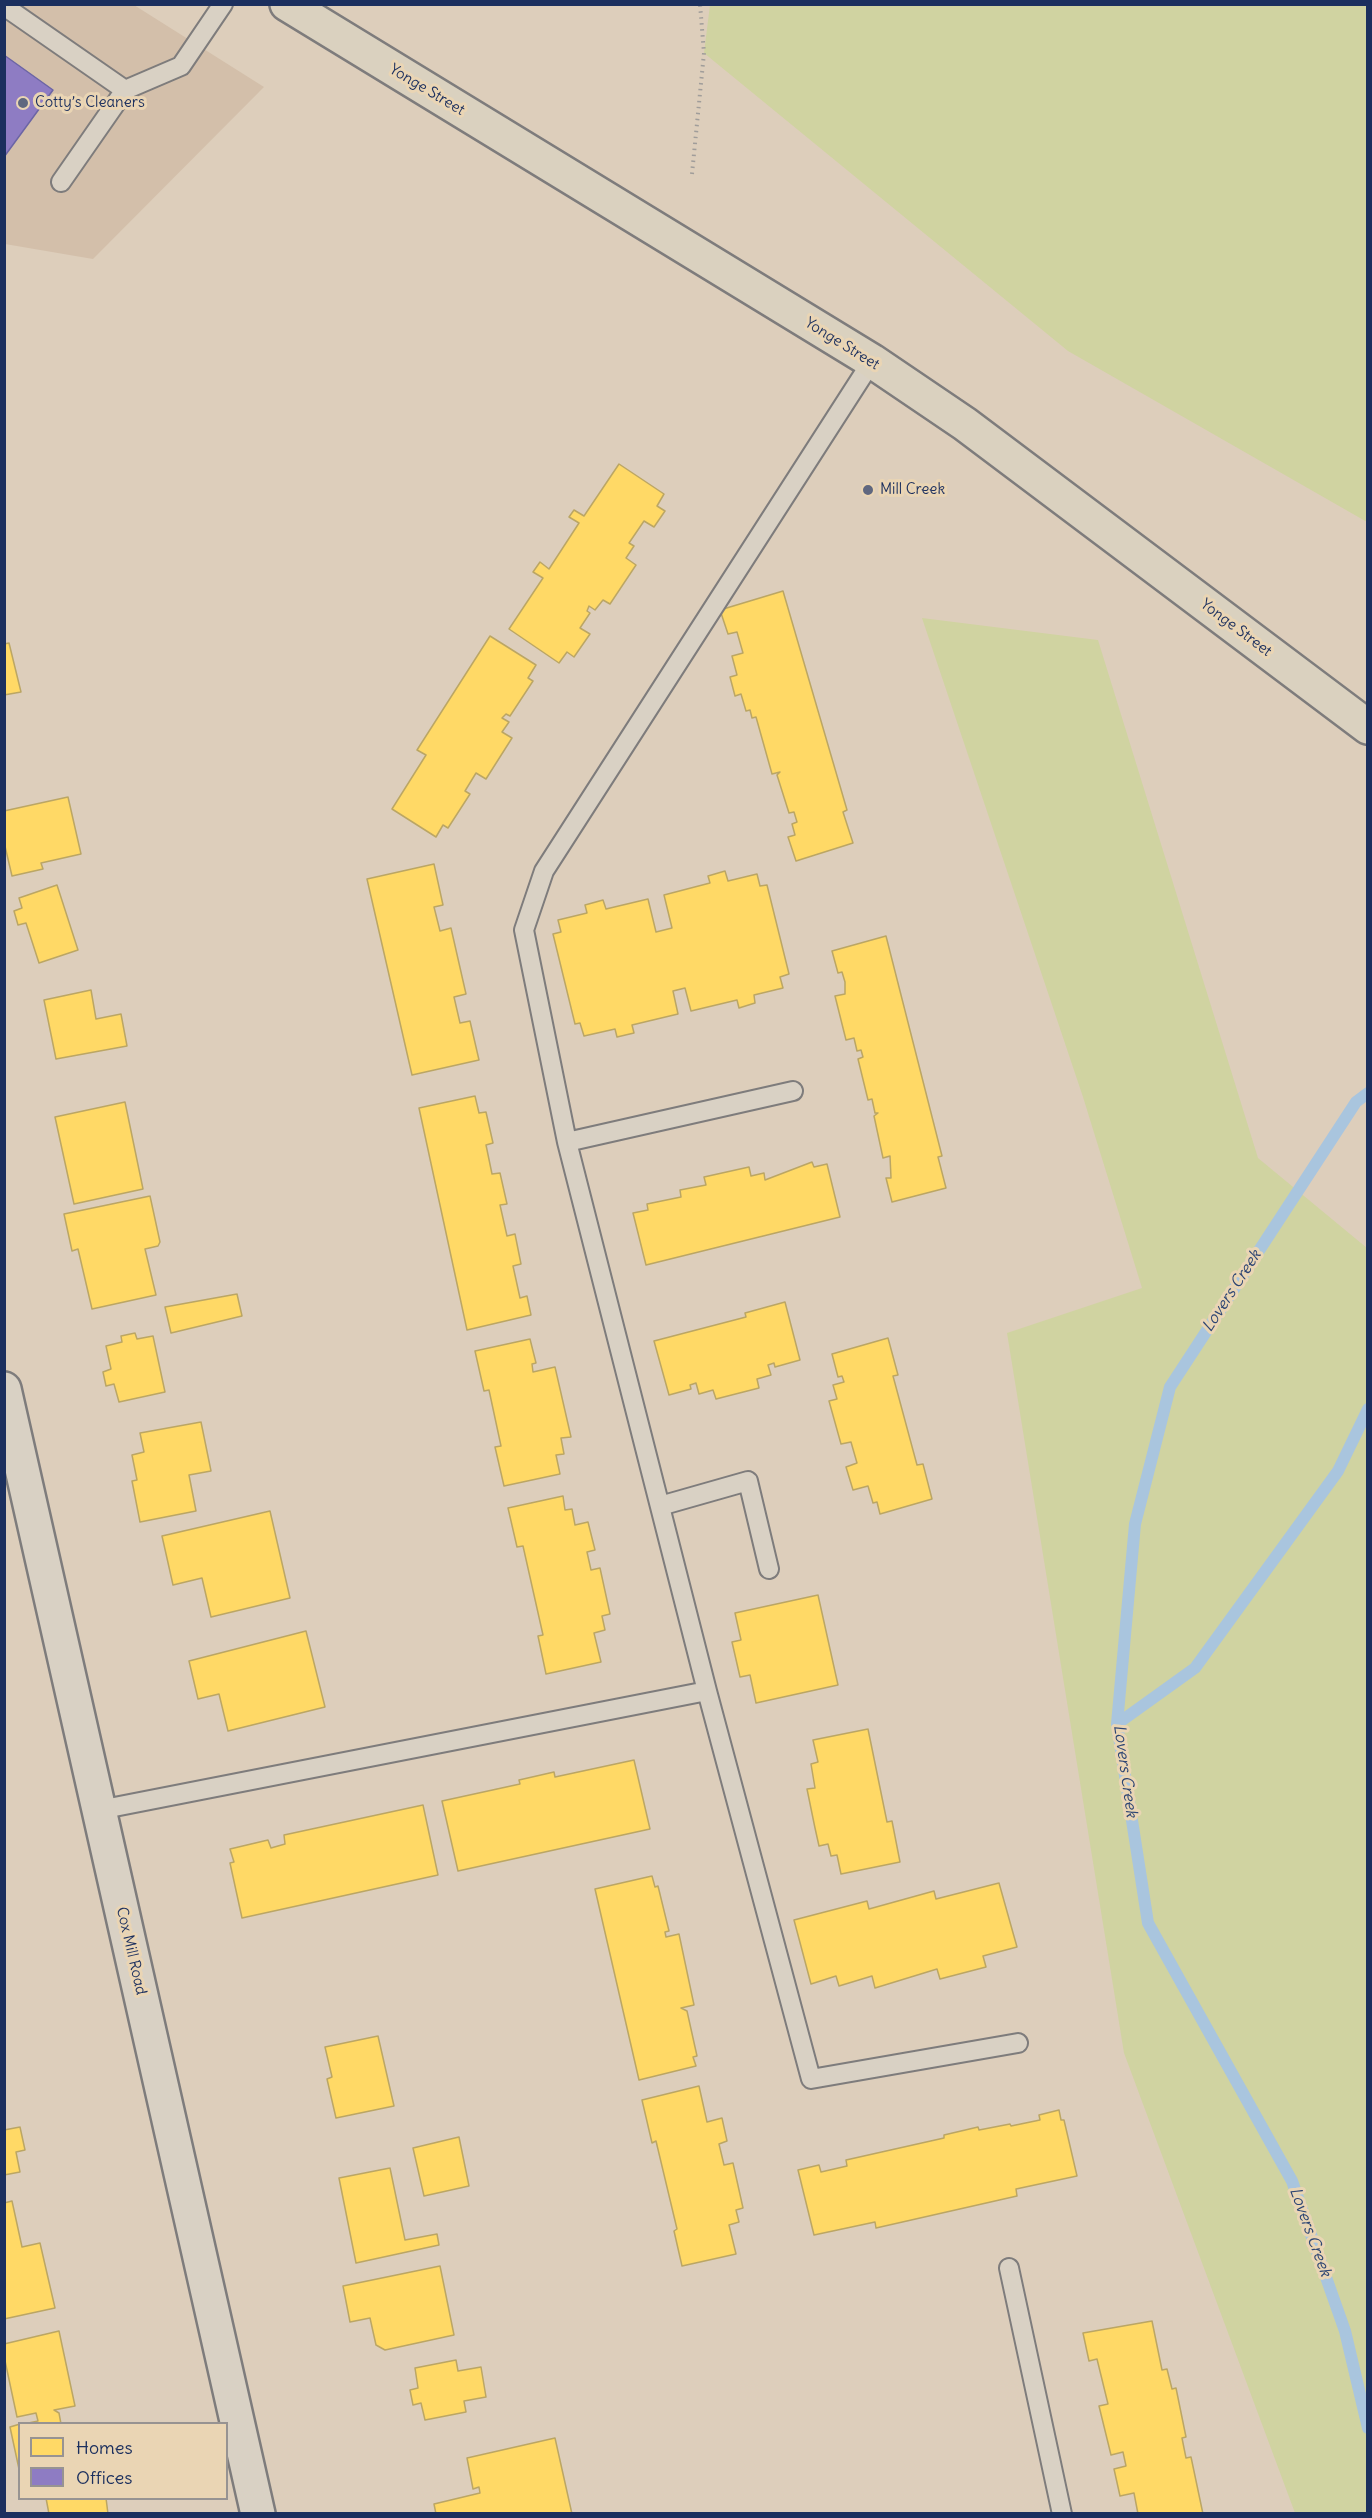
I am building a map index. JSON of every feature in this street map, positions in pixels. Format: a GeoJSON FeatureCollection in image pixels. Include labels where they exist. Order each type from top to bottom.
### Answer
{"type":"FeatureCollection","features":[{"type":"Feature","properties":{"kind":"main road","name":"Yonge Street"},"geometry":{"type":"LineString","coordinates":[[300,8],[872,362],[965,423],[1368,727]]}},
{"type":"Feature","properties":{"kind":"street","name":"Cox Mill Road"},"geometry":{"type":"LineString","coordinates":[[4,1389],[258,2514]]}},
{"type":"Feature","properties":{"kind":"lane"},"geometry":{"type":"LineString","coordinates":[[61,182],[124,90],[181,66],[223,4]]}},
{"type":"Feature","properties":{"kind":"lane"},"geometry":{"type":"LineString","coordinates":[[4,6],[124,90]]}},
{"type":"Feature","properties":{"kind":"lane"},"geometry":{"type":"LineString","coordinates":[[872,362],[544,871],[524,930],[567,1142],[707,1691],[811,2079],[1018,2043]]}},
{"type":"Feature","properties":{"kind":"lane"},"geometry":{"type":"LineString","coordinates":[[567,1142],[793,1091]]}},
{"type":"Feature","properties":{"kind":"lane"},"geometry":{"type":"LineString","coordinates":[[660,1506],[748,1481],[769,1569]]}},
{"type":"Feature","properties":{"kind":"lane"},"geometry":{"type":"LineString","coordinates":[[99,1810],[707,1691]]}},
{"type":"Feature","properties":{"kind":"lane"},"geometry":{"type":"LineString","coordinates":[[1009,2268],[1062,2514]]}},
{"type":"Feature","properties":{"kind":"path"},"geometry":{"type":"LineString","coordinates":[[692,174],[704,53],[700,4]]}},
{"type":"Feature","properties":{"kind":"shaded area"},"geometry":{"type":"Polygon","coordinates":[[[4,5],[134,5],[264,87],[93,259],[5,244],[4,5]]]}},
{"type":"Feature","properties":{"kind":"green space"},"geometry":{"type":"Polygon","coordinates":[[[710,5],[1367,5],[1367,522],[1068,351],[704,53],[710,5]]]}},
{"type":"Feature","properties":{"kind":"green space"},"geometry":{"type":"Polygon","coordinates":[[[922,618],[1098,640],[1258,1158],[1367,1248],[1367,2513],[1295,2513],[1124,2053],[1007,1333],[1142,1288],[1083,1097],[922,618]]]}},
{"type":"Feature","properties":{"kind":"building: Homes"},"geometry":{"type":"Polygon","coordinates":[[[619,464],[664,494],[657,506],[665,511],[654,527],[644,521],[629,543],[634,546],[626,558],[636,565],[610,604],[603,600],[595,610],[589,606],[587,611],[590,613],[580,628],[590,634],[574,657],[567,652],[559,663],[509,629],[543,578],[533,572],[540,562],[549,569],[579,523],[569,517],[574,510],[584,516],[619,464]]]}},
{"type":"Feature","properties":{"kind":"building: Homes"},"geometry":{"type":"Polygon","coordinates":[[[783,591],[847,810],[843,812],[853,843],[796,861],[788,837],[795,835],[792,824],[797,822],[794,812],[789,813],[777,775],[780,772],[772,774],[756,717],[752,718],[750,710],[746,711],[741,694],[735,696],[730,677],[737,675],[732,656],[743,653],[737,632],[728,634],[720,610],[783,591]]]}},
{"type":"Feature","properties":{"kind":"building: Homes"},"geometry":{"type":"Polygon","coordinates":[[[490,636],[536,665],[528,678],[533,681],[510,716],[506,714],[502,718],[509,722],[502,732],[512,738],[486,779],[476,773],[465,791],[470,794],[448,828],[443,825],[436,837],[392,809],[426,755],[417,750],[490,636]]]}},
{"type":"Feature","properties":{"kind":"building: Homes"},"geometry":{"type":"Polygon","coordinates":[[[9,643],[21,692],[4,695],[4,644],[9,643]]]}},
{"type":"Feature","properties":{"kind":"building: Homes"},"geometry":{"type":"Polygon","coordinates":[[[68,797],[81,854],[41,863],[43,869],[12,876],[4,842],[4,811],[68,797]]]}},
{"type":"Feature","properties":{"kind":"building: Homes"},"geometry":{"type":"Polygon","coordinates":[[[434,864],[443,905],[434,907],[440,931],[451,928],[466,994],[454,997],[460,1023],[470,1021],[479,1060],[412,1075],[367,879],[434,864]]]}},
{"type":"Feature","properties":{"kind":"building: Homes"},"geometry":{"type":"Polygon","coordinates":[[[725,871],[728,881],[757,874],[760,886],[767,885],[789,974],[780,977],[783,988],[754,995],[755,1003],[739,1008],[737,1000],[691,1011],[685,988],[673,991],[678,1014],[632,1025],[634,1033],[617,1037],[615,1029],[584,1036],[580,1023],[575,1024],[553,934],[561,932],[558,920],[587,913],[585,905],[603,900],[606,909],[648,899],[656,932],[672,928],[664,895],[710,883],[708,876],[725,871]]]}},
{"type":"Feature","properties":{"kind":"building: Homes"},"geometry":{"type":"Polygon","coordinates":[[[57,885],[78,950],[39,963],[26,923],[18,925],[14,911],[22,908],[19,898],[57,885]]]}},
{"type":"Feature","properties":{"kind":"building: Homes"},"geometry":{"type":"Polygon","coordinates":[[[886,936],[942,1156],[938,1157],[946,1188],[892,1202],[886,1178],[891,1178],[890,1156],[883,1158],[874,1116],[878,1113],[875,1113],[872,1099],[868,1100],[858,1059],[863,1057],[861,1050],[857,1051],[854,1038],[846,1040],[835,996],[845,994],[845,982],[842,972],[838,973],[832,951],[886,936]]]}},
{"type":"Feature","properties":{"kind":"building: Homes"},"geometry":{"type":"Polygon","coordinates":[[[91,990],[96,1019],[121,1014],[127,1046],[56,1059],[44,1000],[91,990]]]}},
{"type":"Feature","properties":{"kind":"building: Homes"},"geometry":{"type":"Polygon","coordinates":[[[475,1096],[479,1113],[486,1112],[493,1143],[486,1145],[492,1174],[500,1173],[507,1204],[500,1205],[507,1236],[515,1234],[521,1264],[513,1266],[520,1298],[527,1296],[531,1315],[467,1330],[419,1108],[475,1096]]]}},
{"type":"Feature","properties":{"kind":"building: Homes"},"geometry":{"type":"Polygon","coordinates":[[[125,1102],[143,1189],[74,1204],[55,1117],[125,1102]]]}},
{"type":"Feature","properties":{"kind":"building: Homes"},"geometry":{"type":"Polygon","coordinates":[[[812,1162],[814,1167],[827,1164],[840,1217],[646,1265],[633,1213],[648,1210],[647,1204],[681,1197],[680,1190],[706,1185],[704,1177],[749,1167],[751,1176],[764,1173],[765,1180],[812,1162]]]}},
{"type":"Feature","properties":{"kind":"building: Homes"},"geometry":{"type":"Polygon","coordinates":[[[150,1196],[160,1242],[158,1246],[145,1249],[156,1295],[92,1309],[78,1249],[72,1251],[64,1214],[150,1196]]]}},
{"type":"Feature","properties":{"kind":"building: Homes"},"geometry":{"type":"Polygon","coordinates":[[[237,1294],[242,1316],[171,1333],[165,1307],[237,1294]]]}},
{"type":"Feature","properties":{"kind":"building: Homes"},"geometry":{"type":"Polygon","coordinates":[[[785,1302],[800,1360],[775,1367],[774,1363],[768,1365],[771,1375],[757,1379],[759,1388],[716,1399],[713,1390],[699,1394],[696,1383],[690,1385],[691,1389],[669,1395],[654,1341],[746,1317],[745,1313],[785,1302]]]}},
{"type":"Feature","properties":{"kind":"building: Homes"},"geometry":{"type":"Polygon","coordinates":[[[135,1333],[137,1339],[153,1336],[165,1392],[119,1402],[114,1384],[106,1386],[103,1372],[111,1369],[106,1346],[122,1342],[121,1336],[135,1333]]]}},
{"type":"Feature","properties":{"kind":"building: Homes"},"geometry":{"type":"Polygon","coordinates":[[[888,1338],[898,1375],[893,1376],[917,1465],[923,1464],[932,1499],[880,1514],[877,1502],[873,1503],[868,1486],[853,1490],[846,1467],[857,1463],[851,1442],[841,1444],[829,1401],[837,1399],[833,1385],[844,1382],[842,1376],[838,1377],[832,1354],[888,1338]]]}},
{"type":"Feature","properties":{"kind":"building: Homes"},"geometry":{"type":"Polygon","coordinates":[[[530,1339],[536,1363],[532,1364],[533,1372],[555,1367],[571,1437],[561,1438],[564,1454],[556,1455],[560,1474],[504,1486],[495,1447],[501,1446],[489,1390],[484,1391],[475,1351],[530,1339]]]}},
{"type":"Feature","properties":{"kind":"building: Homes"},"geometry":{"type":"Polygon","coordinates":[[[201,1422],[211,1471],[189,1475],[196,1511],[140,1522],[132,1481],[137,1480],[132,1455],[144,1452],[140,1433],[201,1422]]]}},
{"type":"Feature","properties":{"kind":"building: Homes"},"geometry":{"type":"Polygon","coordinates":[[[563,1496],[565,1510],[572,1509],[575,1525],[588,1522],[595,1550],[587,1552],[591,1570],[600,1568],[610,1614],[602,1616],[605,1630],[594,1633],[601,1662],[546,1674],[538,1636],[543,1635],[523,1546],[517,1547],[508,1508],[563,1496]]]}},
{"type":"Feature","properties":{"kind":"building: Homes"},"geometry":{"type":"Polygon","coordinates":[[[270,1511],[290,1598],[211,1617],[202,1578],[173,1585],[162,1536],[270,1511]]]}},
{"type":"Feature","properties":{"kind":"building: Homes"},"geometry":{"type":"Polygon","coordinates":[[[818,1595],[838,1685],[756,1703],[750,1675],[740,1677],[732,1642],[741,1640],[735,1613],[818,1595]]]}},
{"type":"Feature","properties":{"kind":"building: Homes"},"geometry":{"type":"Polygon","coordinates":[[[306,1631],[325,1707],[228,1731],[219,1694],[198,1699],[189,1661],[306,1631]]]}},
{"type":"Feature","properties":{"kind":"building: Homes"},"geometry":{"type":"Polygon","coordinates":[[[868,1729],[887,1822],[892,1821],[900,1862],[841,1874],[837,1855],[831,1856],[828,1844],[819,1846],[815,1828],[807,1789],[815,1788],[811,1764],[818,1762],[813,1740],[868,1729]]]}},
{"type":"Feature","properties":{"kind":"building: Homes"},"geometry":{"type":"Polygon","coordinates":[[[634,1760],[650,1829],[458,1871],[442,1801],[520,1784],[519,1780],[554,1772],[555,1777],[634,1760]]]}},
{"type":"Feature","properties":{"kind":"building: Homes"},"geometry":{"type":"Polygon","coordinates":[[[423,1805],[438,1875],[242,1918],[230,1863],[234,1862],[230,1849],[268,1840],[271,1848],[285,1844],[284,1835],[423,1805]]]}},
{"type":"Feature","properties":{"kind":"building: Homes"},"geometry":{"type":"Polygon","coordinates":[[[652,1876],[655,1887],[658,1886],[669,1931],[665,1932],[666,1937],[679,1934],[694,2005],[681,2008],[687,2011],[697,2056],[693,2057],[696,2066],[639,2080],[595,1889],[652,1876]]]}},
{"type":"Feature","properties":{"kind":"building: Homes"},"geometry":{"type":"Polygon","coordinates":[[[999,1883],[1017,1947],[983,1956],[986,1967],[940,1979],[937,1969],[875,1988],[872,1976],[839,1986],[836,1976],[811,1984],[794,1920],[867,1901],[869,1909],[934,1891],[936,1899],[999,1883]]]}},
{"type":"Feature","properties":{"kind":"building: Homes"},"geometry":{"type":"Polygon","coordinates":[[[378,2036],[394,2106],[336,2118],[327,2079],[332,2077],[325,2047],[378,2036]]]}},
{"type":"Feature","properties":{"kind":"building: Homes"},"geometry":{"type":"Polygon","coordinates":[[[699,2086],[707,2122],[722,2118],[727,2141],[719,2144],[724,2165],[733,2163],[743,2208],[736,2210],[739,2222],[729,2225],[736,2254],[682,2266],[674,2231],[677,2229],[656,2141],[652,2143],[642,2100],[699,2086]]]}},
{"type":"Feature","properties":{"kind":"building: Homes"},"geometry":{"type":"Polygon","coordinates":[[[1059,2110],[1061,2120],[1064,2120],[1077,2176],[1016,2189],[1017,2196],[876,2228],[875,2222],[814,2235],[798,2170],[819,2165],[821,2172],[847,2166],[846,2160],[944,2138],[944,2135],[978,2127],[979,2130],[1040,2120],[1039,2115],[1059,2110]]]}},
{"type":"Feature","properties":{"kind":"building: Homes"},"geometry":{"type":"Polygon","coordinates":[[[20,2127],[25,2150],[16,2152],[20,2172],[4,2175],[4,2130],[20,2127]]]}},
{"type":"Feature","properties":{"kind":"building: Homes"},"geometry":{"type":"Polygon","coordinates":[[[459,2137],[469,2186],[424,2196],[413,2148],[459,2137]]]}},
{"type":"Feature","properties":{"kind":"building: Homes"},"geometry":{"type":"Polygon","coordinates":[[[390,2168],[405,2240],[437,2234],[439,2245],[356,2263],[339,2178],[390,2168]]]}},
{"type":"Feature","properties":{"kind":"building: Homes"},"geometry":{"type":"Polygon","coordinates":[[[12,2201],[22,2247],[40,2243],[55,2308],[4,2319],[4,2203],[12,2201]]]}},
{"type":"Feature","properties":{"kind":"building: Homes"},"geometry":{"type":"Polygon","coordinates":[[[440,2266],[454,2335],[385,2350],[376,2345],[370,2318],[350,2322],[343,2286],[440,2266]]]}},
{"type":"Feature","properties":{"kind":"building: Homes"},"geometry":{"type":"Polygon","coordinates":[[[1152,2321],[1162,2370],[1167,2369],[1172,2389],[1176,2388],[1186,2437],[1182,2438],[1186,2458],[1191,2457],[1203,2514],[1138,2514],[1134,2493],[1120,2496],[1114,2469],[1126,2466],[1123,2452],[1111,2455],[1099,2406],[1108,2404],[1097,2359],[1089,2361],[1083,2333],[1152,2321]]]}},
{"type":"Feature","properties":{"kind":"building: Homes"},"geometry":{"type":"Polygon","coordinates":[[[59,2331],[75,2406],[54,2410],[59,2413],[61,2422],[33,2422],[38,2421],[36,2413],[17,2417],[4,2356],[4,2344],[59,2331]]]}},
{"type":"Feature","properties":{"kind":"building: Homes"},"geometry":{"type":"Polygon","coordinates":[[[456,2360],[458,2371],[481,2367],[486,2397],[464,2401],[466,2412],[425,2420],[421,2403],[413,2405],[410,2390],[418,2388],[415,2368],[456,2360]]]}},
{"type":"Feature","properties":{"kind":"building: Homes"},"geometry":{"type":"Polygon","coordinates":[[[18,2425],[18,2464],[10,2427],[18,2425]]]}},
{"type":"Feature","properties":{"kind":"building: Homes"},"geometry":{"type":"Polygon","coordinates":[[[555,2438],[572,2514],[436,2514],[434,2504],[480,2493],[479,2487],[473,2489],[467,2458],[555,2438]]]}},
{"type":"Feature","properties":{"kind":"building: Homes"},"geometry":{"type":"Polygon","coordinates":[[[46,2500],[106,2500],[108,2514],[49,2514],[46,2500]]]}},
{"type":"Feature","properties":{"kind":"building: Offices"},"geometry":{"type":"Polygon","coordinates":[[[4,55],[53,90],[4,157],[4,55]]]}},
{"type":"Feature","properties":{"kind":"waterway","name":"Lovers Creek"},"geometry":{"type":"LineString","coordinates":[[1368,1093],[1356,1102],[1170,1387],[1135,1524],[1117,1724],[1148,1923],[1292,2181],[1345,2331],[1368,2428]]}},
{"type":"Feature","properties":{"kind":"waterway"},"geometry":{"type":"LineString","coordinates":[[1117,1724],[1195,1668],[1338,1471],[1368,1409]]}},
{"type":"Feature","properties":{"kind":"place","name":"Cotty’s Cleaners"},"geometry":{"type":"Point","coordinates":[23,103]}},
{"type":"Feature","properties":{"kind":"place","name":"Mill Creek"},"geometry":{"type":"Point","coordinates":[868,490]}}]}
